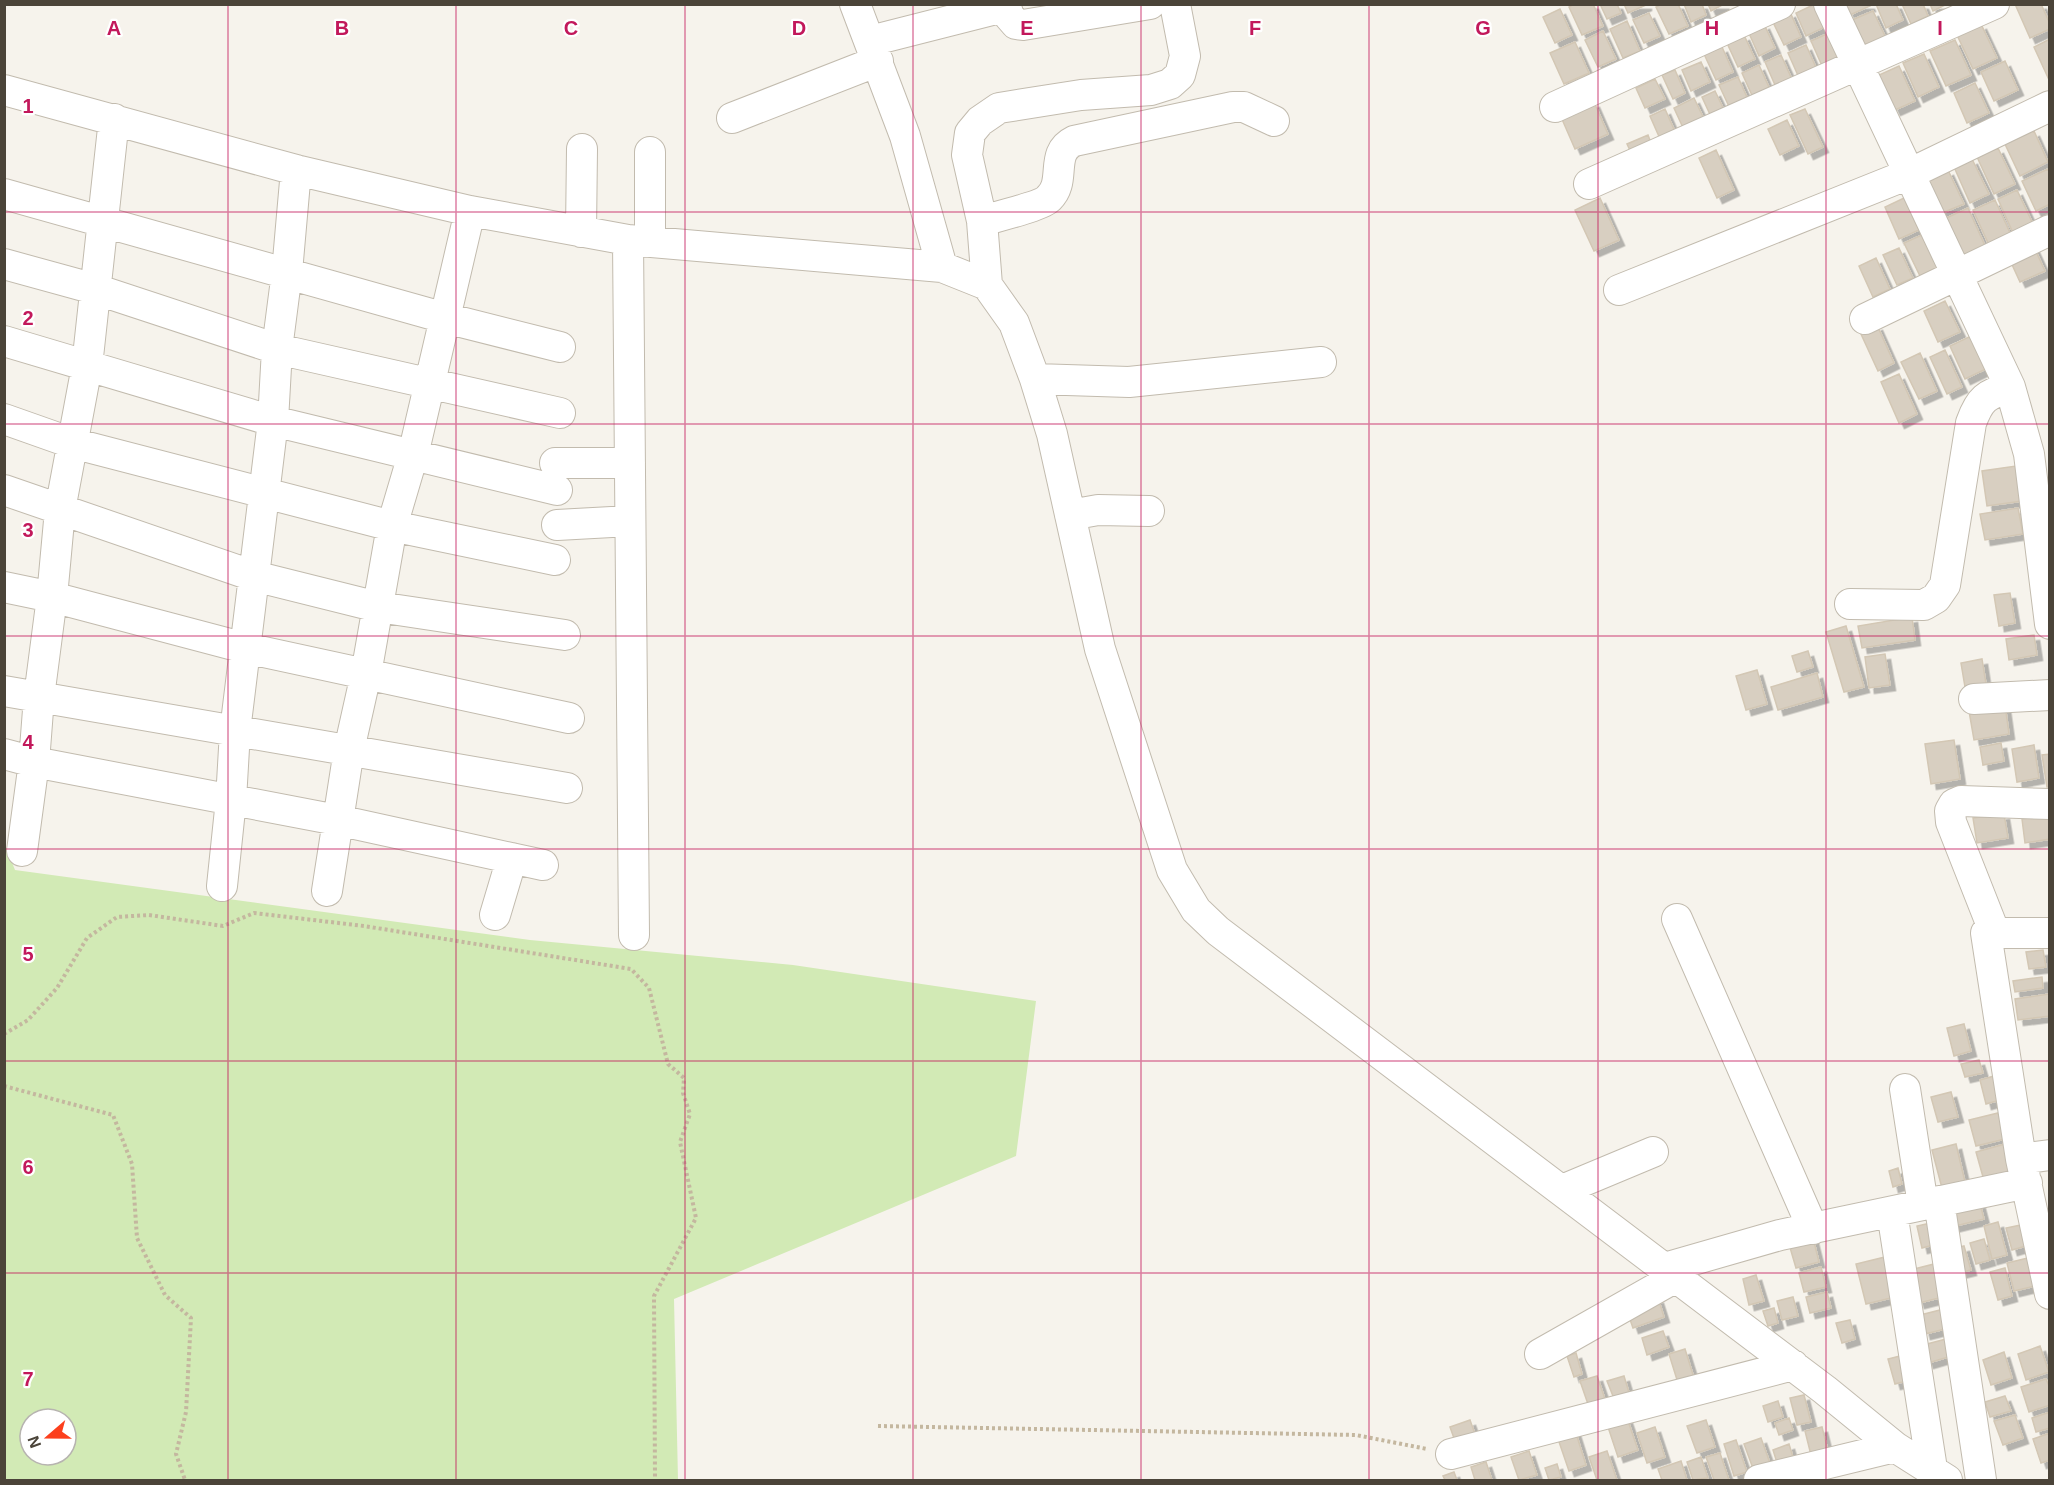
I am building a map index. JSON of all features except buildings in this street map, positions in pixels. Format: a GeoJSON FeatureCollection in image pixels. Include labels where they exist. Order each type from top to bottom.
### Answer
{"type":"FeatureCollection","features":[{"type":"Feature","properties":{"kind":"street"},"geometry":{"type":"LineString","coordinates":[[855,4],[905,136],[942,267]]}},
{"type":"Feature","properties":{"kind":"street"},"geometry":{"type":"LineString","coordinates":[[732,118],[874,51],[996,9],[1000,4]]}},
{"type":"Feature","properties":{"kind":"street"},"geometry":{"type":"LineString","coordinates":[[1005,4],[1016,24],[1023,26],[1150,4]]}},
{"type":"Feature","properties":{"kind":"street"},"geometry":{"type":"LineString","coordinates":[[1175,4],[1185,56],[1180,75],[1170,84],[1151,90],[1081,95],[999,108],[980,122],[970,133],[967,155],[982,221],[987,285],[1014,323],[1035,379],[1052,434],[1100,649],[1172,870],[1196,910],[1218,931],[1793,1365],[1895,1447],[1940,1475]]}},
{"type":"Feature","properties":{"kind":"street"},"geometry":{"type":"LineString","coordinates":[[1555,107],[1780,4]]}},
{"type":"Feature","properties":{"kind":"street"},"geometry":{"type":"LineString","coordinates":[[1829,4],[2010,387],[2029,454],[2049,624]]}},
{"type":"Feature","properties":{"kind":"street"},"geometry":{"type":"LineString","coordinates":[[1589,184],[1994,4]]}},
{"type":"Feature","properties":{"kind":"street"},"geometry":{"type":"LineString","coordinates":[[4,90],[296,170],[470,211],[639,241],[942,267],[987,285]]}},
{"type":"Feature","properties":{"kind":"street"},"geometry":{"type":"LineString","coordinates":[[982,221],[1048,201],[1055,191],[1061,152],[1066,145],[1074,141],[1233,106],[1244,107],[1274,121]]}},
{"type":"Feature","properties":{"kind":"street"},"geometry":{"type":"LineString","coordinates":[[1619,290],[1909,174],[2049,106]]}},
{"type":"Feature","properties":{"kind":"street"},"geometry":{"type":"LineString","coordinates":[[22,850],[34,762],[60,510],[87,366],[114,119]]}},
{"type":"Feature","properties":{"kind":"street"},"geometry":{"type":"LineString","coordinates":[[581,232],[582,148]]}},
{"type":"Feature","properties":{"kind":"street"},"geometry":{"type":"LineString","coordinates":[[634,935],[630,463],[639,241],[650,152]]}},
{"type":"Feature","properties":{"kind":"street"},"geometry":{"type":"LineString","coordinates":[[222,886],[235,731],[273,421],[277,349],[287,272],[296,170]]}},
{"type":"Feature","properties":{"kind":"street"},"geometry":{"type":"LineString","coordinates":[[4,194],[445,318],[560,347]]}},
{"type":"Feature","properties":{"kind":"street"},"geometry":{"type":"LineString","coordinates":[[327,891],[349,750],[366,674],[392,526],[413,455],[470,211]]}},
{"type":"Feature","properties":{"kind":"street"},"geometry":{"type":"LineString","coordinates":[[1864,320],[2049,230]]}},
{"type":"Feature","properties":{"kind":"street"},"geometry":{"type":"LineString","coordinates":[[4,264],[95,289],[277,349],[560,412]]}},
{"type":"Feature","properties":{"kind":"street"},"geometry":{"type":"LineString","coordinates":[[4,341],[273,421],[413,455],[556,477],[630,463]]}},
{"type":"Feature","properties":{"kind":"street"},"geometry":{"type":"LineString","coordinates":[[1035,379],[1129,382],[1321,362]]}},
{"type":"Feature","properties":{"kind":"street"},"geometry":{"type":"LineString","coordinates":[[1850,604],[1924,605],[1936,598],[1945,585],[1971,423],[1977,405],[1989,393],[2010,387]]}},
{"type":"Feature","properties":{"kind":"street"},"geometry":{"type":"LineString","coordinates":[[4,420],[72,443],[392,526],[555,560]]}},
{"type":"Feature","properties":{"kind":"street"},"geometry":{"type":"LineString","coordinates":[[4,490],[254,576],[378,607],[565,635]]}},
{"type":"Feature","properties":{"kind":"street"},"geometry":{"type":"LineString","coordinates":[[1070,516],[1098,510],[1149,511]]}},
{"type":"Feature","properties":{"kind":"street"},"geometry":{"type":"LineString","coordinates":[[557,525],[630,521]]}},
{"type":"Feature","properties":{"kind":"street"},"geometry":{"type":"LineString","coordinates":[[4,587],[52,597],[245,648],[569,718]]}},
{"type":"Feature","properties":{"kind":"street"},"geometry":{"type":"LineString","coordinates":[[4,691],[567,788]]}},
{"type":"Feature","properties":{"kind":"street"},"geometry":{"type":"LineString","coordinates":[[1974,699],[2049,695]]}},
{"type":"Feature","properties":{"kind":"street"},"geometry":{"type":"LineString","coordinates":[[4,754],[34,762],[337,820],[543,865]]}},
{"type":"Feature","properties":{"kind":"street"},"geometry":{"type":"LineString","coordinates":[[1994,931],[1951,822],[1950,811],[1954,804],[1961,801],[2049,804]]}},
{"type":"Feature","properties":{"kind":"street"},"geometry":{"type":"LineString","coordinates":[[495,915],[512,858]]}},
{"type":"Feature","properties":{"kind":"street"},"geometry":{"type":"LineString","coordinates":[[1677,919],[1813,1229]]}},
{"type":"Feature","properties":{"kind":"street"},"geometry":{"type":"LineString","coordinates":[[2049,933],[1994,931],[1986,933],[2032,1166],[2049,1294]]}},
{"type":"Feature","properties":{"kind":"street"},"geometry":{"type":"LineString","coordinates":[[1905,1089],[1931,1203],[1981,1480]]}},
{"type":"Feature","properties":{"kind":"street"},"geometry":{"type":"LineString","coordinates":[[1562,1190],[1653,1152]]}},
{"type":"Feature","properties":{"kind":"street"},"geometry":{"type":"LineString","coordinates":[[1540,1354],[1670,1273],[1780,1235],[1931,1203],[2032,1166]]}},
{"type":"Feature","properties":{"kind":"street"},"geometry":{"type":"LineString","coordinates":[[1892,1212],[1940,1475]]}},
{"type":"Feature","properties":{"kind":"street"},"geometry":{"type":"LineString","coordinates":[[1451,1454],[1793,1365]]}},
{"type":"Feature","properties":{"kind":"street"},"geometry":{"type":"LineString","coordinates":[[1759,1480],[1895,1447]]}},
{"type":"Feature","properties":{"kind":"path"},"geometry":{"type":"LineString","coordinates":[[4,1034],[28,1020],[57,988],[87,938],[117,917],[149,915],[223,926],[254,913],[364,926],[631,969],[649,988],[668,1064],[684,1078],[683,1093],[690,1114],[680,1142],[696,1218],[654,1296],[655,1480]]}},
{"type":"Feature","properties":{"kind":"path"},"geometry":{"type":"LineString","coordinates":[[4,1086],[113,1115],[132,1164],[137,1238],[165,1295],[191,1318],[186,1412],[176,1454],[185,1480]]}},
{"type":"Feature","properties":{"kind":"path"},"geometry":{"type":"LineString","coordinates":[[878,1426],[1356,1434],[1451,1454]]}},
{"type":"Feature","properties":{"kind":"green space"},"geometry":{"type":"Polygon","coordinates":[[[4,842],[15,870],[530,940],[793,965],[1036,1001],[1016,1156],[674,1299],[678,1480],[5,1480],[4,842]]]}}]}
